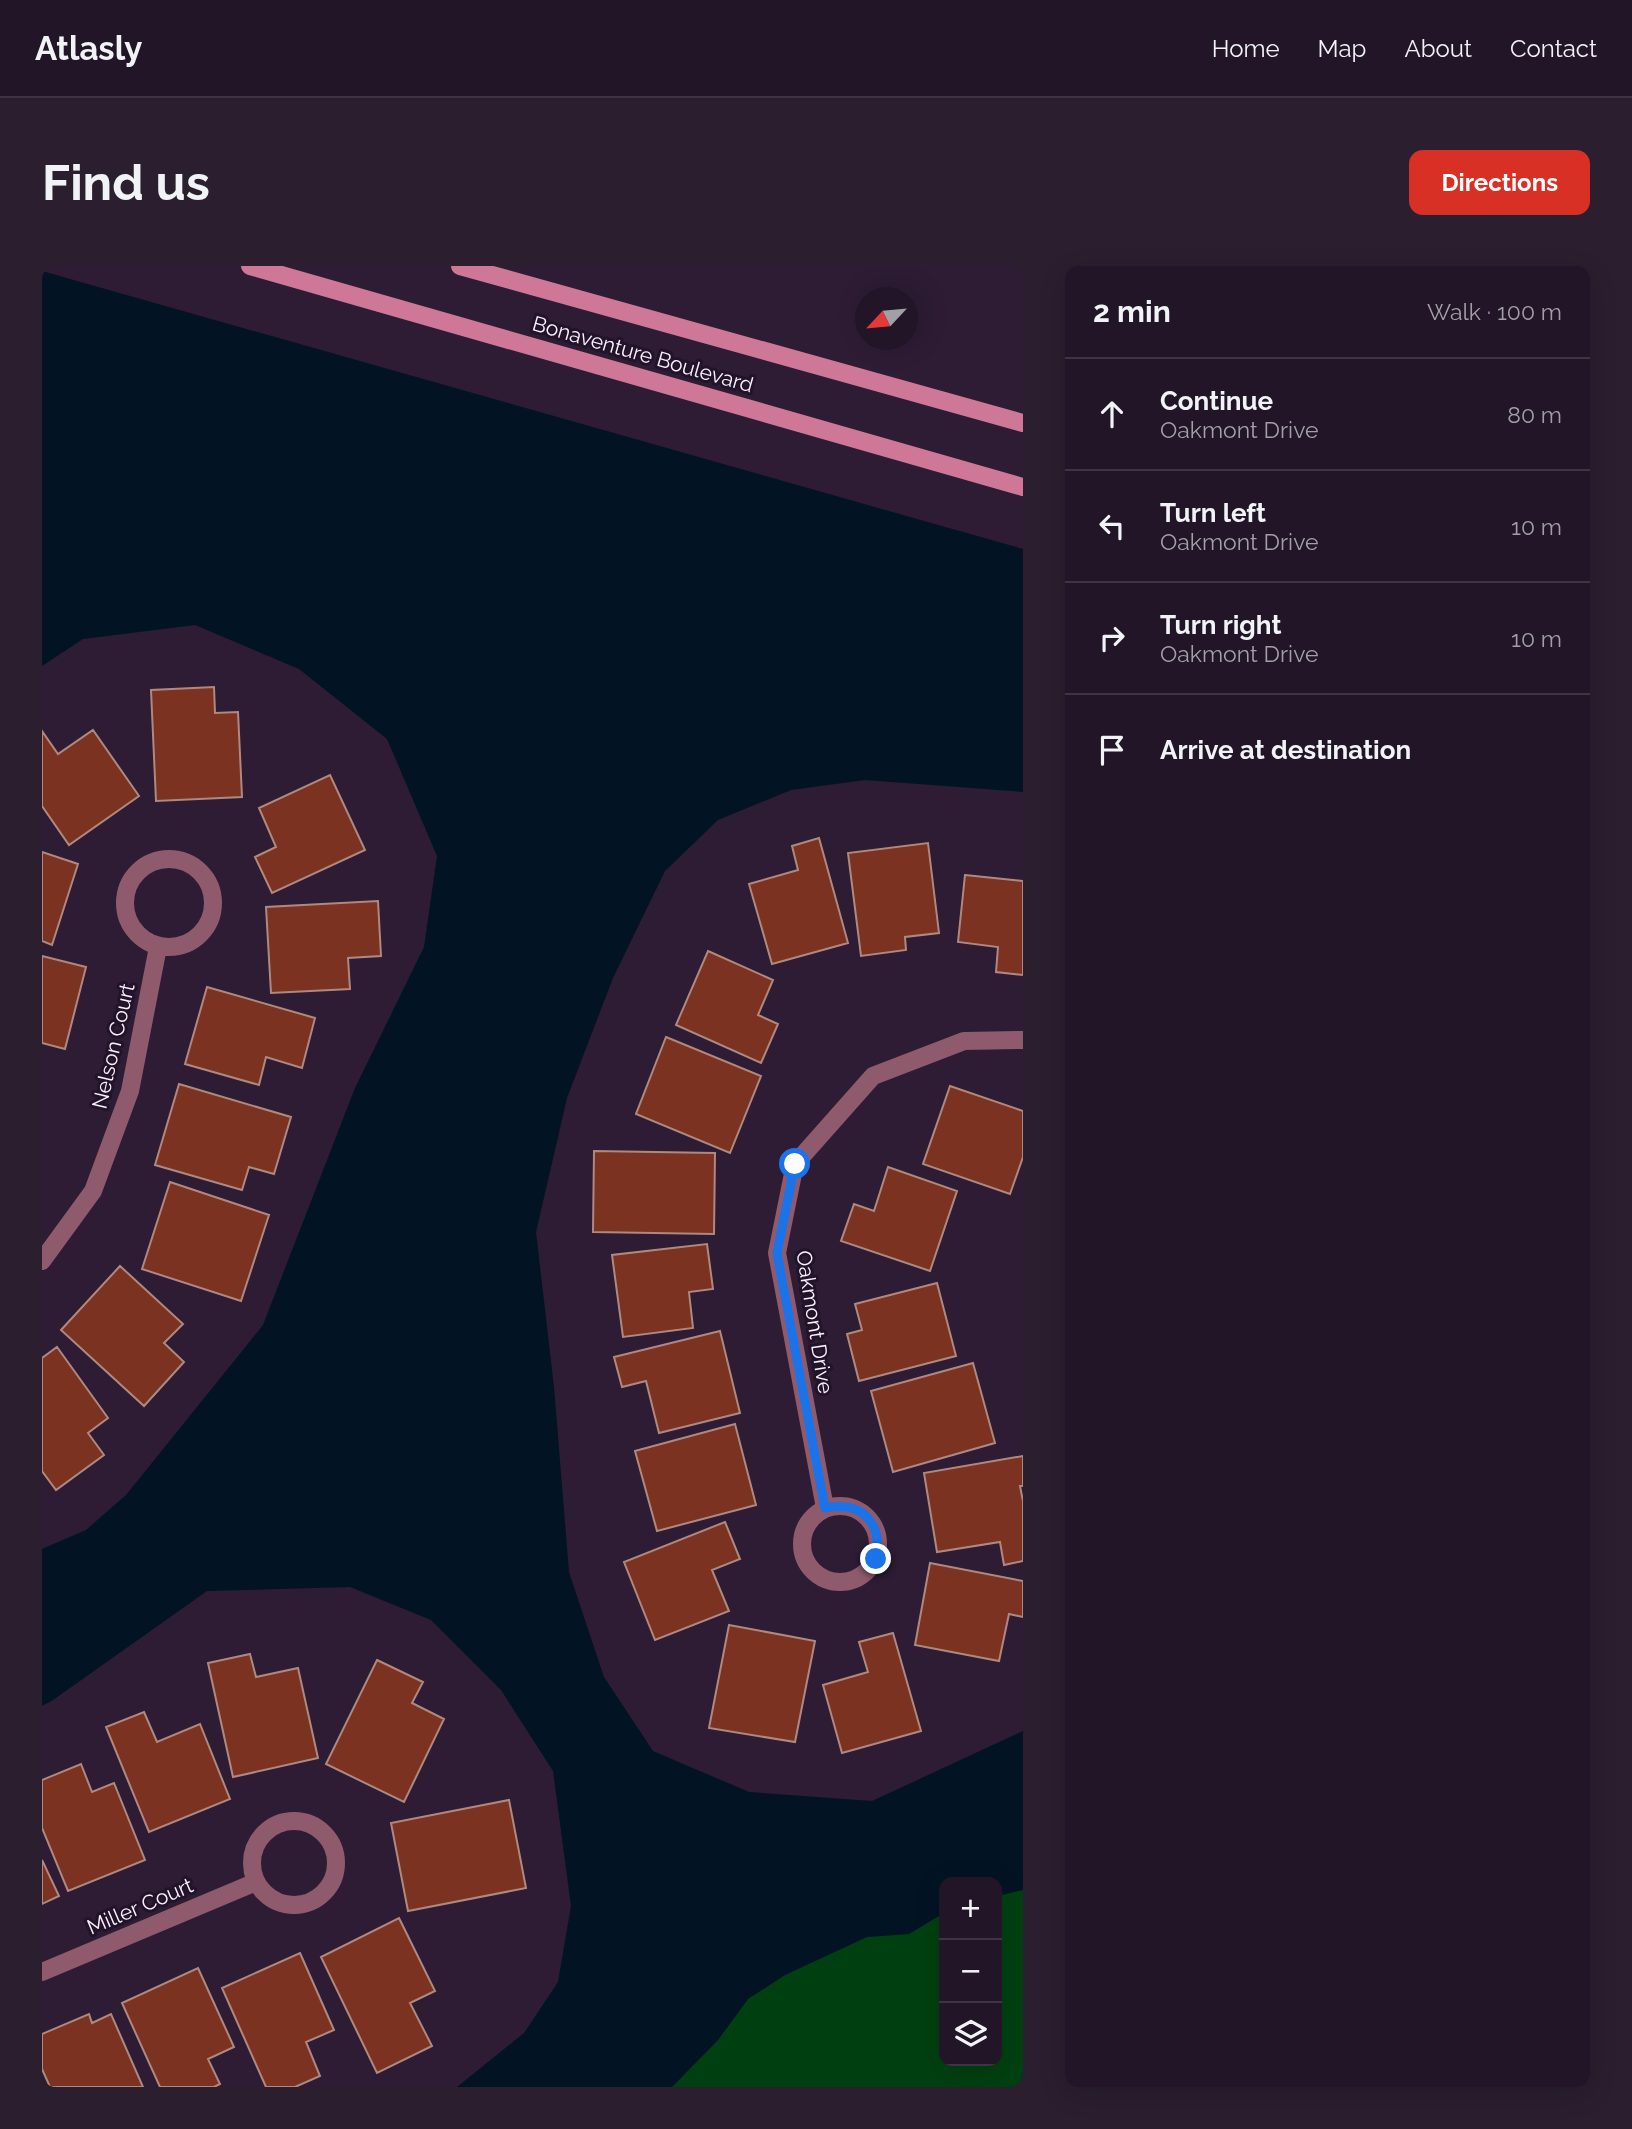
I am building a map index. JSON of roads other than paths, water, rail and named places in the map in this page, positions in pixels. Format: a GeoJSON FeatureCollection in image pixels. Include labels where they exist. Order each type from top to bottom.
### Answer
{"type":"FeatureCollection","features":[{"type":"Feature","properties":{"kind":"main road","name":"Bonaventure Boulevard"},"geometry":{"type":"LineString","coordinates":[[250,266],[1023,487]]}},
{"type":"Feature","properties":{"kind":"main road","name":"Bonaventure Boulevard"},"geometry":{"type":"LineString","coordinates":[[460,266],[1023,423]]}},
{"type":"Feature","properties":{"kind":"street"},"geometry":{"type":"LineString","coordinates":[[163,859],[180,860],[196,867],[208,880],[214,897],[213,914],[205,930],[192,942],[176,948],[158,947],[142,939],[131,926],[125,910],[126,892],[133,876],[146,864],[163,859]]}},
{"type":"Feature","properties":{"kind":"street","name":"Nelson Court"},"geometry":{"type":"LineString","coordinates":[[42,1261],[93,1191],[130,1091],[158,947]]}},
{"type":"Feature","properties":{"kind":"street","name":"Oakmont Drive"},"geometry":{"type":"LineString","coordinates":[[825,1508],[777,1253],[795,1164],[873,1076],[964,1041],[1023,1040]]}},
{"type":"Feature","properties":{"kind":"street"},"geometry":{"type":"LineString","coordinates":[[825,1508],[855,1508],[867,1517],[875,1530],[878,1544],[876,1559],[867,1572],[854,1580],[840,1583],[825,1580],[812,1571],[804,1559],[801,1544],[804,1529],[813,1517],[825,1508]]}},
{"type":"Feature","properties":{"kind":"street"},"geometry":{"type":"LineString","coordinates":[[292,1821],[309,1823],[323,1832],[333,1845],[337,1861],[335,1878],[326,1892],[313,1902],[297,1906],[280,1904],[266,1895],[256,1882],[251,1866],[254,1849],[263,1835],[276,1825],[292,1821]]}},
{"type":"Feature","properties":{"kind":"street","name":"Miller Court"},"geometry":{"type":"LineString","coordinates":[[42,1972],[256,1882]]}},
{"type":"Feature","properties":{"kind":"water"},"geometry":{"type":"Polygon","coordinates":[[[42,271],[1023,549],[1023,792],[865,780],[791,790],[718,820],[665,871],[613,978],[567,1098],[536,1232],[554,1387],[569,1572],[604,1677],[653,1751],[749,1792],[872,1801],[1023,1731],[1023,1890],[1002,1895],[1002,1877],[939,1877],[939,1916],[909,1934],[867,1937],[785,1975],[748,1999],[718,2040],[672,2087],[457,2087],[524,2033],[558,1982],[571,1906],[553,1771],[501,1690],[431,1620],[350,1587],[207,1591],[42,1706],[42,1549],[86,1530],[126,1495],[263,1325],[355,1088],[424,947],[437,856],[387,739],[299,669],[195,625],[83,639],[42,666],[42,271]]]}}]}
